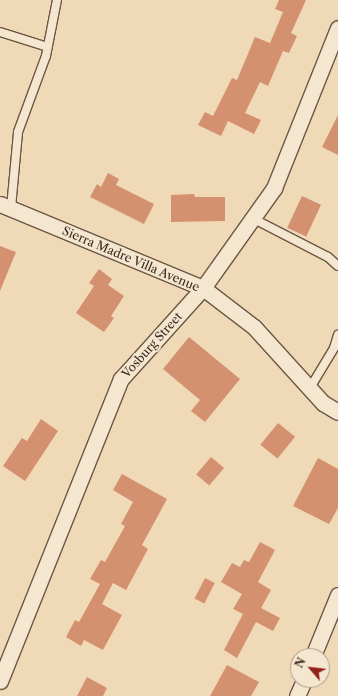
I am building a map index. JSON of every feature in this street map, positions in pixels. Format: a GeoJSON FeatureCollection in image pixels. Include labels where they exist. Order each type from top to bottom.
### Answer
{"type":"FeatureCollection","features":[{"type":"Feature","properties":{"kind":"street","name":"Vosburg Street"},"geometry":{"type":"LineString","coordinates":[[0,681],[120,379],[203,288],[274,188],[338,28]]}},
{"type":"Feature","properties":{"kind":"street","name":"Sierra Madre Villa Avenue"},"geometry":{"type":"LineString","coordinates":[[5,206],[203,288],[254,327],[323,403],[338,412]]}},
{"type":"Feature","properties":{"kind":"street"},"geometry":{"type":"LineString","coordinates":[[316,648],[338,595]]}},
{"type":"Feature","properties":{"kind":"lane"},"geometry":{"type":"LineString","coordinates":[[5,206],[18,132],[48,47],[57,0]]}},
{"type":"Feature","properties":{"kind":"lane"},"geometry":{"type":"LineString","coordinates":[[0,32],[48,47]]}},
{"type":"Feature","properties":{"kind":"lane"},"geometry":{"type":"LineString","coordinates":[[252,218],[328,257],[338,266]]}},
{"type":"Feature","properties":{"kind":"lane"},"geometry":{"type":"LineString","coordinates":[[310,388],[334,348],[338,335]]}},
{"type":"Feature","properties":{"kind":"building"},"geometry":{"type":"Polygon","coordinates":[[[279,0],[306,0],[291,33],[297,36],[289,53],[283,51],[268,86],[260,82],[245,113],[261,120],[254,134],[228,121],[221,136],[198,125],[205,112],[213,116],[232,78],[237,80],[255,37],[270,43],[283,12],[275,9],[279,0]]]}},
{"type":"Feature","properties":{"kind":"building"},"geometry":{"type":"Polygon","coordinates":[[[338,115],[338,155],[322,147],[338,115]]]}},
{"type":"Feature","properties":{"kind":"building"},"geometry":{"type":"Polygon","coordinates":[[[108,173],[119,179],[116,185],[154,204],[144,224],[90,197],[97,184],[101,187],[108,173]]]}},
{"type":"Feature","properties":{"kind":"building"},"geometry":{"type":"Polygon","coordinates":[[[194,194],[195,197],[225,197],[225,221],[171,222],[171,195],[194,194]]]}},
{"type":"Feature","properties":{"kind":"building"},"geometry":{"type":"Polygon","coordinates":[[[302,196],[321,205],[306,237],[287,228],[302,196]]]}},
{"type":"Feature","properties":{"kind":"building"},"geometry":{"type":"Polygon","coordinates":[[[0,246],[16,252],[0,291],[0,246]]]}},
{"type":"Feature","properties":{"kind":"building"},"geometry":{"type":"Polygon","coordinates":[[[99,269],[112,279],[108,285],[124,296],[111,316],[114,318],[104,332],[76,313],[94,286],[89,283],[99,269]]]}},
{"type":"Feature","properties":{"kind":"building"},"geometry":{"type":"Polygon","coordinates":[[[189,337],[240,379],[205,422],[191,411],[200,400],[163,369],[189,337]]]}},
{"type":"Feature","properties":{"kind":"building"},"geometry":{"type":"Polygon","coordinates":[[[41,419],[58,431],[25,481],[3,466],[22,438],[27,441],[41,419]]]}},
{"type":"Feature","properties":{"kind":"building"},"geometry":{"type":"Polygon","coordinates":[[[278,423],[295,437],[277,459],[260,445],[278,423]]]}},
{"type":"Feature","properties":{"kind":"building"},"geometry":{"type":"Polygon","coordinates":[[[211,457],[224,468],[209,486],[196,475],[211,457]]]}},
{"type":"Feature","properties":{"kind":"building"},"geometry":{"type":"Polygon","coordinates":[[[318,458],[338,469],[338,508],[329,524],[293,506],[318,458]]]}},
{"type":"Feature","properties":{"kind":"building"},"geometry":{"type":"Polygon","coordinates":[[[122,474],[167,499],[142,545],[148,549],[126,590],[113,583],[102,604],[122,615],[103,650],[84,640],[81,646],[66,637],[75,620],[79,622],[100,584],[90,579],[101,560],[105,562],[125,526],[121,524],[133,502],[113,490],[122,474]]]}},
{"type":"Feature","properties":{"kind":"building"},"geometry":{"type":"Polygon","coordinates":[[[260,542],[275,550],[258,582],[271,590],[261,608],[280,618],[273,631],[256,622],[237,658],[224,650],[243,614],[233,609],[242,594],[221,582],[232,563],[240,567],[244,560],[249,562],[260,542]]]}},
{"type":"Feature","properties":{"kind":"building"},"geometry":{"type":"Polygon","coordinates":[[[205,578],[215,583],[204,603],[195,598],[205,578]]]}},
{"type":"Feature","properties":{"kind":"building"},"geometry":{"type":"Polygon","coordinates":[[[227,665],[259,682],[251,696],[210,696],[227,665]]]}},
{"type":"Feature","properties":{"kind":"building"},"geometry":{"type":"Polygon","coordinates":[[[87,677],[107,688],[103,696],[77,696],[87,677]]]}}]}
